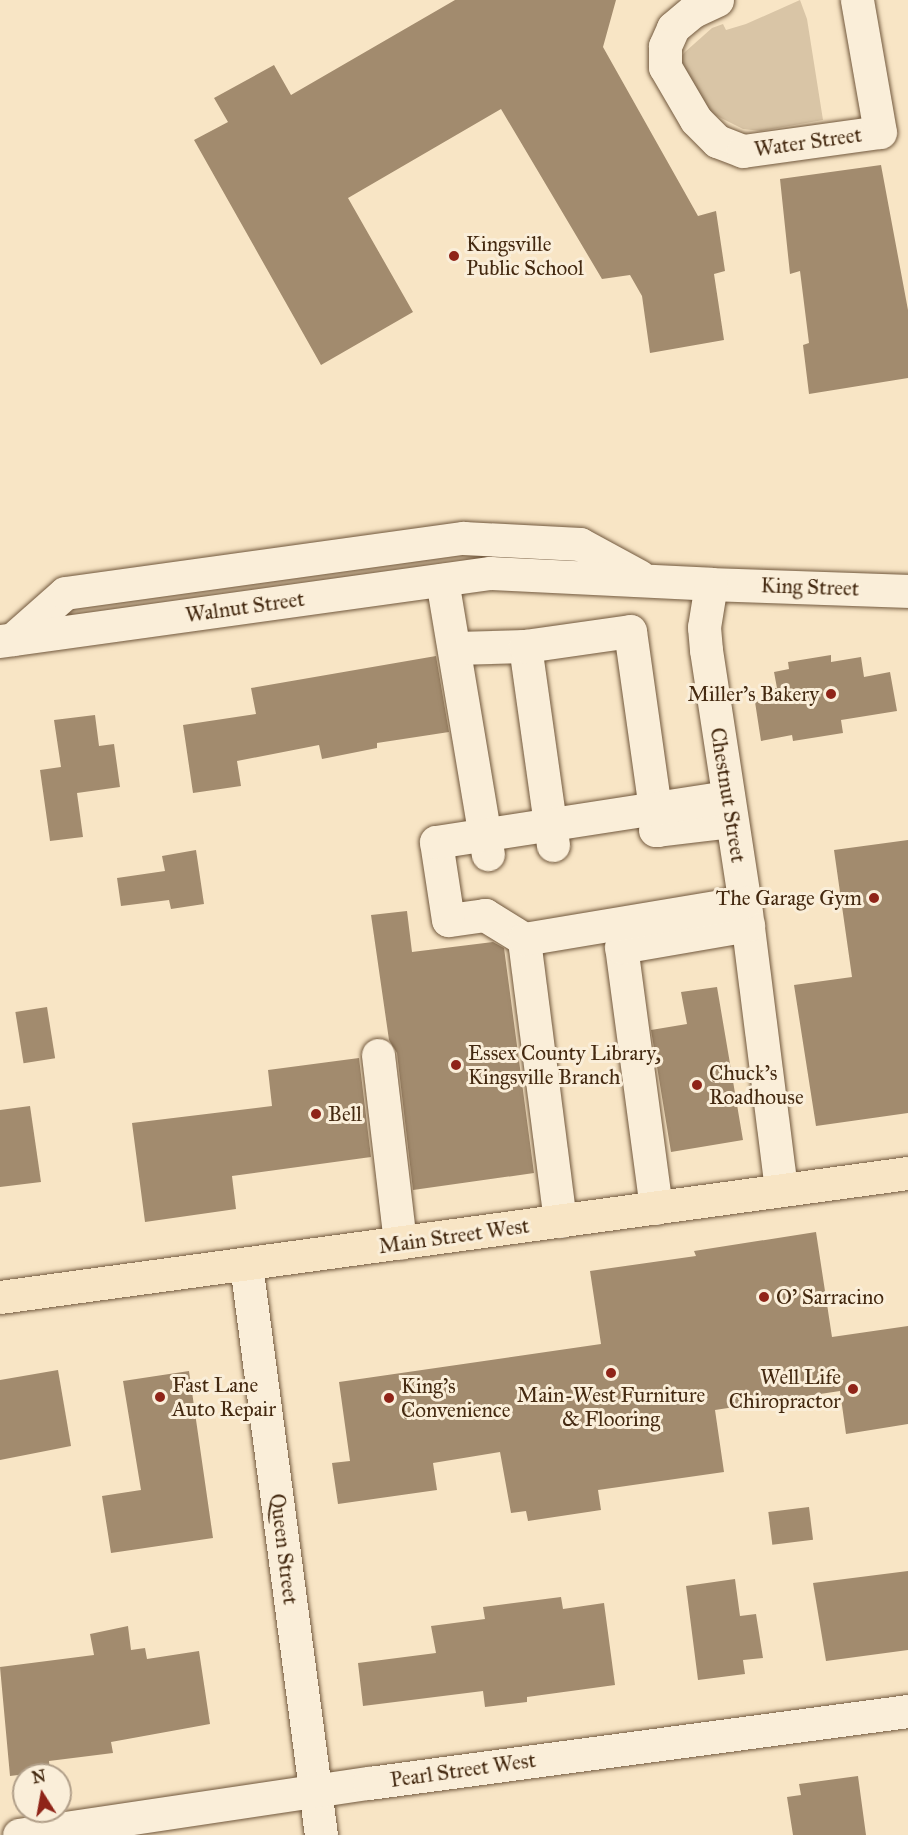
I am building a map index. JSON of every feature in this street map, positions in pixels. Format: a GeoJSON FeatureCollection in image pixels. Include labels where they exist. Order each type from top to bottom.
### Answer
{"type":"FeatureCollection","features":[{"type":"Feature","properties":{"kind":"main road","name":"Main Street West"},"geometry":{"type":"LineString","coordinates":[[0,1297],[908,1173]]}},
{"type":"Feature","properties":{"kind":"street","name":"Water Street"},"geometry":{"type":"LineString","coordinates":[[717,0],[693,10],[673,28],[665,46],[665,67],[696,120],[717,141],[743,151],[880,132],[857,0]]}},
{"type":"Feature","properties":{"kind":"street"},"geometry":{"type":"LineString","coordinates":[[7,640],[65,593],[463,538],[580,544],[645,579],[711,584]]}},
{"type":"Feature","properties":{"kind":"street","name":"Walnut Street"},"geometry":{"type":"LineString","coordinates":[[7,640],[490,573],[645,579]]}},
{"type":"Feature","properties":{"kind":"street"},"geometry":{"type":"LineString","coordinates":[[442,579],[487,844]]}},
{"type":"Feature","properties":{"kind":"street","name":"King Street"},"geometry":{"type":"LineString","coordinates":[[711,584],[908,591]]}},
{"type":"Feature","properties":{"kind":"street","name":"Chestnut Street"},"geometry":{"type":"LineString","coordinates":[[711,584],[704,627],[706,650],[746,914],[782,1190]]}},
{"type":"Feature","properties":{"kind":"street"},"geometry":{"type":"LineString","coordinates":[[454,648],[525,646],[630,631],[656,819]]}},
{"type":"Feature","properties":{"kind":"street"},"geometry":{"type":"LineString","coordinates":[[525,646],[552,835]]}},
{"type":"Feature","properties":{"kind":"street"},"geometry":{"type":"LineString","coordinates":[[729,809],[487,844],[439,861],[448,920],[485,915],[524,939],[746,914]]}},
{"type":"Feature","properties":{"kind":"street"},"geometry":{"type":"LineString","coordinates":[[656,1208],[621,947],[746,914]]}},
{"type":"Feature","properties":{"kind":"street"},"geometry":{"type":"LineString","coordinates":[[524,939],[560,1221]]}},
{"type":"Feature","properties":{"kind":"street"},"geometry":{"type":"LineString","coordinates":[[378,1055],[400,1243]]}},
{"type":"Feature","properties":{"kind":"street","name":"Queen Street"},"geometry":{"type":"LineString","coordinates":[[246,1264],[321,1835]]}},
{"type":"Feature","properties":{"kind":"street","name":"Pearl Street West"},"geometry":{"type":"LineString","coordinates":[[20,1835],[316,1791],[908,1711]]}},
{"type":"Feature","properties":{"kind":"shaded area"},"geometry":{"type":"Polygon","coordinates":[[[800,0],[807,19],[823,120],[761,131],[743,129],[715,115],[702,102],[684,68],[681,57],[712,28],[723,24],[726,30],[746,24],[800,0]]]}},
{"type":"Feature","properties":{"kind":"building"},"geometry":{"type":"Polygon","coordinates":[[[455,0],[616,0],[603,47],[698,216],[716,211],[725,271],[714,274],[724,340],[650,353],[642,296],[630,275],[602,279],[501,109],[348,198],[413,312],[321,365],[194,140],[228,122],[214,98],[274,65],[291,95],[455,0]]]}},
{"type":"Feature","properties":{"kind":"building"},"geometry":{"type":"Polygon","coordinates":[[[881,165],[908,310],[908,378],[809,394],[803,345],[809,343],[800,271],[790,274],[780,179],[881,165]]]}},
{"type":"Feature","properties":{"kind":"building","name":"Miller's Bakery"},"geometry":{"type":"Polygon","coordinates":[[[831,655],[831,662],[861,657],[864,677],[890,672],[897,711],[841,720],[843,733],[793,741],[792,735],[761,741],[755,702],[770,700],[767,689],[777,688],[774,672],[789,669],[788,662],[831,655]]]}},
{"type":"Feature","properties":{"kind":"building"},"geometry":{"type":"Polygon","coordinates":[[[436,656],[449,732],[377,743],[377,748],[322,759],[319,745],[237,761],[241,786],[193,793],[183,725],[256,714],[251,688],[436,656]]]}},
{"type":"Feature","properties":{"kind":"building"},"geometry":{"type":"Polygon","coordinates":[[[95,715],[99,746],[114,744],[120,787],[77,793],[83,837],[50,841],[40,770],[61,767],[54,720],[95,715]]]}},
{"type":"Feature","properties":{"kind":"building"},"geometry":{"type":"Polygon","coordinates":[[[908,840],[908,1113],[816,1126],[794,985],[852,977],[834,850],[908,840]]]}},
{"type":"Feature","properties":{"kind":"building"},"geometry":{"type":"Polygon","coordinates":[[[196,850],[204,904],[171,909],[169,900],[121,906],[117,878],[165,871],[162,856],[196,850]]]}},
{"type":"Feature","properties":{"kind":"building","name":"Essex County Library, Kingsville Branch"},"geometry":{"type":"Polygon","coordinates":[[[407,911],[412,952],[493,942],[504,948],[534,1173],[413,1190],[397,1053],[389,1040],[371,915],[407,911]]]}},
{"type":"Feature","properties":{"kind":"building","name":"Chuck's Roadhouse"},"geometry":{"type":"Polygon","coordinates":[[[717,987],[743,1140],[671,1152],[651,1030],[687,1024],[681,992],[717,987]]]}},
{"type":"Feature","properties":{"kind":"building"},"geometry":{"type":"Polygon","coordinates":[[[47,1007],[55,1058],[24,1063],[15,1012],[47,1007]]]}},
{"type":"Feature","properties":{"kind":"building"},"geometry":{"type":"Polygon","coordinates":[[[359,1058],[371,1157],[232,1176],[236,1209],[145,1222],[132,1123],[272,1106],[268,1070],[359,1058]]]}},
{"type":"Feature","properties":{"kind":"building"},"geometry":{"type":"Polygon","coordinates":[[[30,1106],[41,1182],[0,1187],[0,1110],[30,1106]]]}},
{"type":"Feature","properties":{"kind":"building"},"geometry":{"type":"Polygon","coordinates":[[[816,1232],[832,1337],[908,1326],[908,1424],[846,1434],[840,1391],[715,1410],[724,1472],[598,1490],[601,1510],[528,1521],[526,1511],[511,1513],[500,1452],[433,1463],[437,1490],[338,1504],[332,1463],[350,1461],[339,1382],[601,1344],[590,1271],[696,1256],[694,1251],[816,1232]]]}},
{"type":"Feature","properties":{"kind":"building"},"geometry":{"type":"Polygon","coordinates":[[[58,1370],[71,1446],[0,1460],[0,1380],[58,1370]]]}},
{"type":"Feature","properties":{"kind":"building"},"geometry":{"type":"Polygon","coordinates":[[[189,1371],[213,1538],[111,1553],[102,1496],[141,1490],[123,1381],[189,1371]]]}},
{"type":"Feature","properties":{"kind":"building"},"geometry":{"type":"Polygon","coordinates":[[[809,1507],[813,1540],[772,1545],[768,1512],[809,1507]]]}},
{"type":"Feature","properties":{"kind":"building"},"geometry":{"type":"Polygon","coordinates":[[[908,1571],[908,1650],[826,1661],[813,1583],[908,1571]]]}},
{"type":"Feature","properties":{"kind":"building"},"geometry":{"type":"Polygon","coordinates":[[[735,1579],[740,1616],[756,1614],[763,1658],[743,1660],[745,1674],[698,1680],[686,1586],[735,1579]]]}},
{"type":"Feature","properties":{"kind":"building"},"geometry":{"type":"Polygon","coordinates":[[[561,1597],[563,1609],[604,1603],[615,1685],[527,1697],[527,1702],[485,1707],[483,1691],[363,1706],[358,1663],[436,1653],[431,1626],[485,1619],[483,1607],[561,1597]]]}},
{"type":"Feature","properties":{"kind":"building"},"geometry":{"type":"Polygon","coordinates":[[[128,1626],[131,1650],[145,1648],[147,1659],[199,1651],[210,1724],[111,1742],[113,1753],[49,1761],[49,1763],[12,1763],[12,1776],[10,1776],[0,1667],[94,1655],[90,1634],[128,1626]]]}},
{"type":"Feature","properties":{"kind":"building"},"geometry":{"type":"Polygon","coordinates":[[[858,1776],[866,1835],[793,1835],[787,1797],[801,1795],[799,1784],[858,1776]]]}},
{"type":"Feature","properties":{"kind":"place","name":"Kingsville Public School"},"geometry":{"type":"Point","coordinates":[454,256]}},
{"type":"Feature","properties":{"kind":"place","name":"Miller's Bakery"},"geometry":{"type":"Point","coordinates":[831,694]}},
{"type":"Feature","properties":{"kind":"place","name":"The Garage Gym"},"geometry":{"type":"Point","coordinates":[874,898]}},
{"type":"Feature","properties":{"kind":"place","name":"Essex County Library, Kingsville Branch"},"geometry":{"type":"Point","coordinates":[456,1065]}},
{"type":"Feature","properties":{"kind":"place","name":"Chuck's Roadhouse"},"geometry":{"type":"Point","coordinates":[697,1085]}},
{"type":"Feature","properties":{"kind":"place","name":"Bell"},"geometry":{"type":"Point","coordinates":[316,1114]}},
{"type":"Feature","properties":{"kind":"place","name":"O' Sarracino"},"geometry":{"type":"Point","coordinates":[764,1297]}},
{"type":"Feature","properties":{"kind":"place","name":"Main-West Furniture & Flooring"},"geometry":{"type":"Point","coordinates":[611,1373]}},
{"type":"Feature","properties":{"kind":"place","name":"Well Life Chiropractor"},"geometry":{"type":"Point","coordinates":[853,1389]}},
{"type":"Feature","properties":{"kind":"place","name":"Fast Lane Auto Repair"},"geometry":{"type":"Point","coordinates":[160,1397]}},
{"type":"Feature","properties":{"kind":"place","name":"King's Convenience"},"geometry":{"type":"Point","coordinates":[389,1398]}}]}
